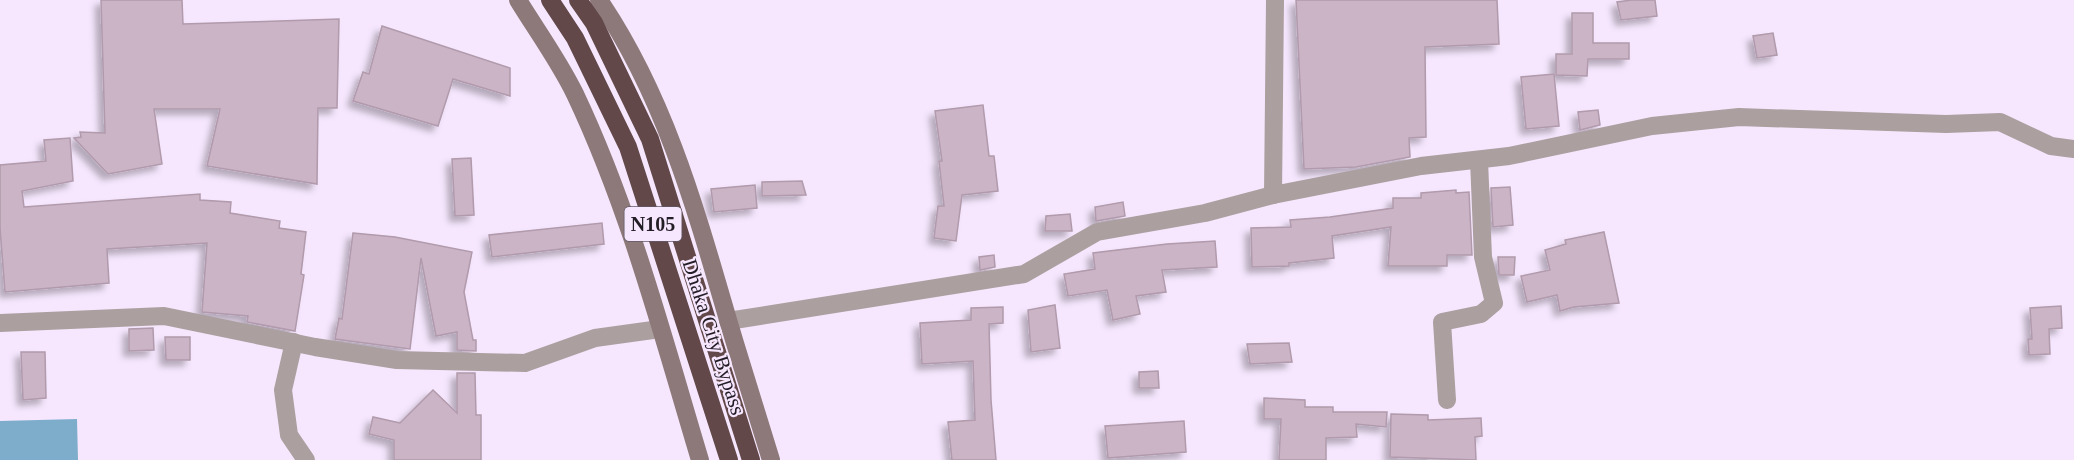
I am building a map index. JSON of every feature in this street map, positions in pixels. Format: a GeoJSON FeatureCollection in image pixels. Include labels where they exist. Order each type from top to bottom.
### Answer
{"type":"FeatureCollection","features":[{"type":"Feature","properties":{"kind":"highway","name":"Dhaka City Bypass"},"geometry":{"type":"LineString","coordinates":[[550,0],[575,38],[628,147],[729,460]]}},
{"type":"Feature","properties":{"kind":"highway","name":"Dhaka City Bypass"},"geometry":{"type":"LineString","coordinates":[[578,0],[594,23],[650,139],[751,460]]}},
{"type":"Feature","properties":{"kind":"main road"},"geometry":{"type":"LineString","coordinates":[[518,0],[573,91],[599,147],[660,328],[700,460]]}},
{"type":"Feature","properties":{"kind":"main road"},"geometry":{"type":"LineString","coordinates":[[599,0],[638,68],[670,136],[697,208],[728,321],[771,460]]}},
{"type":"Feature","properties":{"kind":"street"},"geometry":{"type":"LineString","coordinates":[[1274,195],[1275,0]]}},
{"type":"Feature","properties":{"kind":"street"},"geometry":{"type":"LineString","coordinates":[[728,321],[1024,274],[1097,232],[1205,213],[1274,195],[1421,166],[1509,156],[1652,126],[1739,117],[1946,124],[2000,122],[2051,146],[2074,149]]}},
{"type":"Feature","properties":{"kind":"street"},"geometry":{"type":"LineString","coordinates":[[1447,400],[1442,322],[1481,314],[1494,303],[1483,257],[1479,160]]}},
{"type":"Feature","properties":{"kind":"street"},"geometry":{"type":"LineString","coordinates":[[0,323],[164,316],[397,360],[525,363],[595,338],[660,328]]}},
{"type":"Feature","properties":{"kind":"street"},"geometry":{"type":"LineString","coordinates":[[294,342],[283,390],[289,435],[306,460]]}},
{"type":"Feature","properties":{"kind":"water"},"geometry":{"type":"Polygon","coordinates":[[[77,419],[78,460],[0,460],[0,421],[77,419]]]}},
{"type":"Feature","properties":{"kind":"building"},"geometry":{"type":"Polygon","coordinates":[[[101,0],[182,0],[183,24],[339,19],[337,108],[318,108],[317,184],[207,166],[220,109],[154,109],[162,164],[108,174],[74,138],[81,137],[80,132],[105,133],[101,0]]]}},
{"type":"Feature","properties":{"kind":"building"},"geometry":{"type":"Polygon","coordinates":[[[1296,0],[1497,0],[1499,44],[1425,47],[1426,137],[1409,138],[1410,157],[1356,167],[1304,169],[1296,0]]]}},
{"type":"Feature","properties":{"kind":"building"},"geometry":{"type":"Polygon","coordinates":[[[1655,0],[1657,16],[1621,20],[1617,2],[1655,0]]]}},
{"type":"Feature","properties":{"kind":"building"},"geometry":{"type":"Polygon","coordinates":[[[1572,13],[1593,13],[1593,43],[1629,43],[1629,59],[1588,59],[1587,76],[1556,75],[1556,54],[1572,54],[1572,13]]]}},
{"type":"Feature","properties":{"kind":"building"},"geometry":{"type":"Polygon","coordinates":[[[382,26],[510,68],[510,96],[453,79],[438,126],[353,101],[363,72],[369,74],[382,26]]]}},
{"type":"Feature","properties":{"kind":"building"},"geometry":{"type":"Polygon","coordinates":[[[1773,33],[1777,55],[1757,58],[1753,36],[1773,33]]]}},
{"type":"Feature","properties":{"kind":"building"},"geometry":{"type":"Polygon","coordinates":[[[1554,74],[1559,126],[1526,129],[1521,77],[1554,74]]]}},
{"type":"Feature","properties":{"kind":"building"},"geometry":{"type":"Polygon","coordinates":[[[983,105],[989,156],[994,156],[998,191],[962,195],[956,241],[934,238],[938,206],[944,206],[939,161],[942,161],[935,111],[983,105]]]}},
{"type":"Feature","properties":{"kind":"building"},"geometry":{"type":"Polygon","coordinates":[[[1598,110],[1600,125],[1580,130],[1578,112],[1598,110]]]}},
{"type":"Feature","properties":{"kind":"building"},"geometry":{"type":"Polygon","coordinates":[[[70,138],[73,181],[22,191],[24,207],[200,194],[200,200],[231,202],[230,213],[280,221],[279,228],[306,232],[301,274],[304,275],[295,331],[247,322],[248,316],[202,312],[207,243],[107,249],[109,283],[5,292],[0,228],[0,165],[46,161],[44,140],[70,138]]]}},
{"type":"Feature","properties":{"kind":"building"},"geometry":{"type":"Polygon","coordinates":[[[471,158],[474,215],[455,216],[452,159],[471,158]]]}},
{"type":"Feature","properties":{"kind":"building"},"geometry":{"type":"Polygon","coordinates":[[[802,181],[806,195],[762,196],[762,182],[802,181]]]}},
{"type":"Feature","properties":{"kind":"building"},"geometry":{"type":"Polygon","coordinates":[[[755,185],[757,208],[714,212],[711,189],[755,185]]]}},
{"type":"Feature","properties":{"kind":"building"},"geometry":{"type":"Polygon","coordinates":[[[1510,187],[1513,225],[1493,227],[1491,188],[1510,187]]]}},
{"type":"Feature","properties":{"kind":"building"},"geometry":{"type":"Polygon","coordinates":[[[1456,190],[1456,193],[1469,192],[1472,255],[1447,255],[1447,266],[1388,266],[1391,227],[1332,236],[1334,258],[1289,263],[1289,266],[1252,267],[1251,228],[1291,227],[1290,220],[1393,208],[1393,198],[1421,198],[1421,193],[1456,190]]]}},
{"type":"Feature","properties":{"kind":"building"},"geometry":{"type":"Polygon","coordinates":[[[1123,202],[1125,216],[1096,221],[1095,207],[1123,202]]]}},
{"type":"Feature","properties":{"kind":"building"},"geometry":{"type":"Polygon","coordinates":[[[1070,214],[1072,231],[1045,231],[1046,216],[1070,214]]]}},
{"type":"Feature","properties":{"kind":"building"},"geometry":{"type":"Polygon","coordinates":[[[602,223],[604,244],[492,257],[489,235],[602,223]]]}},
{"type":"Feature","properties":{"kind":"building"},"geometry":{"type":"Polygon","coordinates":[[[1604,232],[1619,303],[1574,307],[1560,311],[1557,295],[1527,302],[1521,276],[1550,270],[1545,250],[1566,244],[1565,240],[1604,232]]]}},
{"type":"Feature","properties":{"kind":"building"},"geometry":{"type":"Polygon","coordinates":[[[353,233],[395,237],[472,252],[464,292],[473,340],[476,340],[476,351],[457,350],[457,332],[436,336],[421,258],[410,349],[335,339],[339,318],[342,319],[353,233]]]}},
{"type":"Feature","properties":{"kind":"building"},"geometry":{"type":"Polygon","coordinates":[[[1215,241],[1217,267],[1162,270],[1166,292],[1136,296],[1140,314],[1113,320],[1107,290],[1068,296],[1064,274],[1095,269],[1093,253],[1215,241]]]}},
{"type":"Feature","properties":{"kind":"building"},"geometry":{"type":"Polygon","coordinates":[[[994,255],[995,267],[980,270],[979,257],[994,255]]]}},
{"type":"Feature","properties":{"kind":"building"},"geometry":{"type":"Polygon","coordinates":[[[1498,257],[1515,257],[1514,275],[1499,275],[1498,257]]]}},
{"type":"Feature","properties":{"kind":"building"},"geometry":{"type":"Polygon","coordinates":[[[1055,305],[1060,348],[1031,352],[1028,310],[1055,305]]]}},
{"type":"Feature","properties":{"kind":"building"},"geometry":{"type":"Polygon","coordinates":[[[2061,306],[2062,328],[2049,329],[2050,354],[2029,355],[2028,339],[2032,339],[2030,308],[2061,306]]]}},
{"type":"Feature","properties":{"kind":"building"},"geometry":{"type":"Polygon","coordinates":[[[1003,307],[1003,323],[989,324],[991,400],[996,460],[952,460],[948,422],[975,420],[973,361],[922,364],[920,323],[971,320],[971,308],[1003,307]]]}},
{"type":"Feature","properties":{"kind":"building"},"geometry":{"type":"Polygon","coordinates":[[[153,328],[154,350],[129,351],[129,329],[153,328]]]}},
{"type":"Feature","properties":{"kind":"building"},"geometry":{"type":"Polygon","coordinates":[[[165,337],[190,337],[190,360],[166,360],[165,337]]]}},
{"type":"Feature","properties":{"kind":"building"},"geometry":{"type":"Polygon","coordinates":[[[1289,343],[1292,362],[1250,364],[1247,344],[1289,343]]]}},
{"type":"Feature","properties":{"kind":"building"},"geometry":{"type":"Polygon","coordinates":[[[21,352],[45,352],[46,398],[23,400],[21,352]]]}},
{"type":"Feature","properties":{"kind":"building"},"geometry":{"type":"Polygon","coordinates":[[[1158,371],[1159,388],[1139,388],[1139,372],[1158,371]]]}},
{"type":"Feature","properties":{"kind":"building"},"geometry":{"type":"Polygon","coordinates":[[[457,373],[475,373],[476,415],[481,415],[481,460],[394,460],[394,440],[369,434],[373,417],[400,423],[433,390],[457,413],[457,373]]]}},
{"type":"Feature","properties":{"kind":"building"},"geometry":{"type":"Polygon","coordinates":[[[1264,398],[1305,400],[1305,407],[1333,407],[1333,412],[1387,412],[1386,427],[1356,424],[1357,437],[1326,438],[1326,460],[1279,460],[1281,419],[1264,419],[1264,398]]]}},
{"type":"Feature","properties":{"kind":"building"},"geometry":{"type":"Polygon","coordinates":[[[1391,414],[1428,415],[1428,420],[1481,418],[1482,436],[1475,437],[1476,460],[1390,457],[1391,414]]]}},
{"type":"Feature","properties":{"kind":"building"},"geometry":{"type":"Polygon","coordinates":[[[1184,421],[1186,452],[1108,458],[1105,426],[1184,421]]]}}]}
